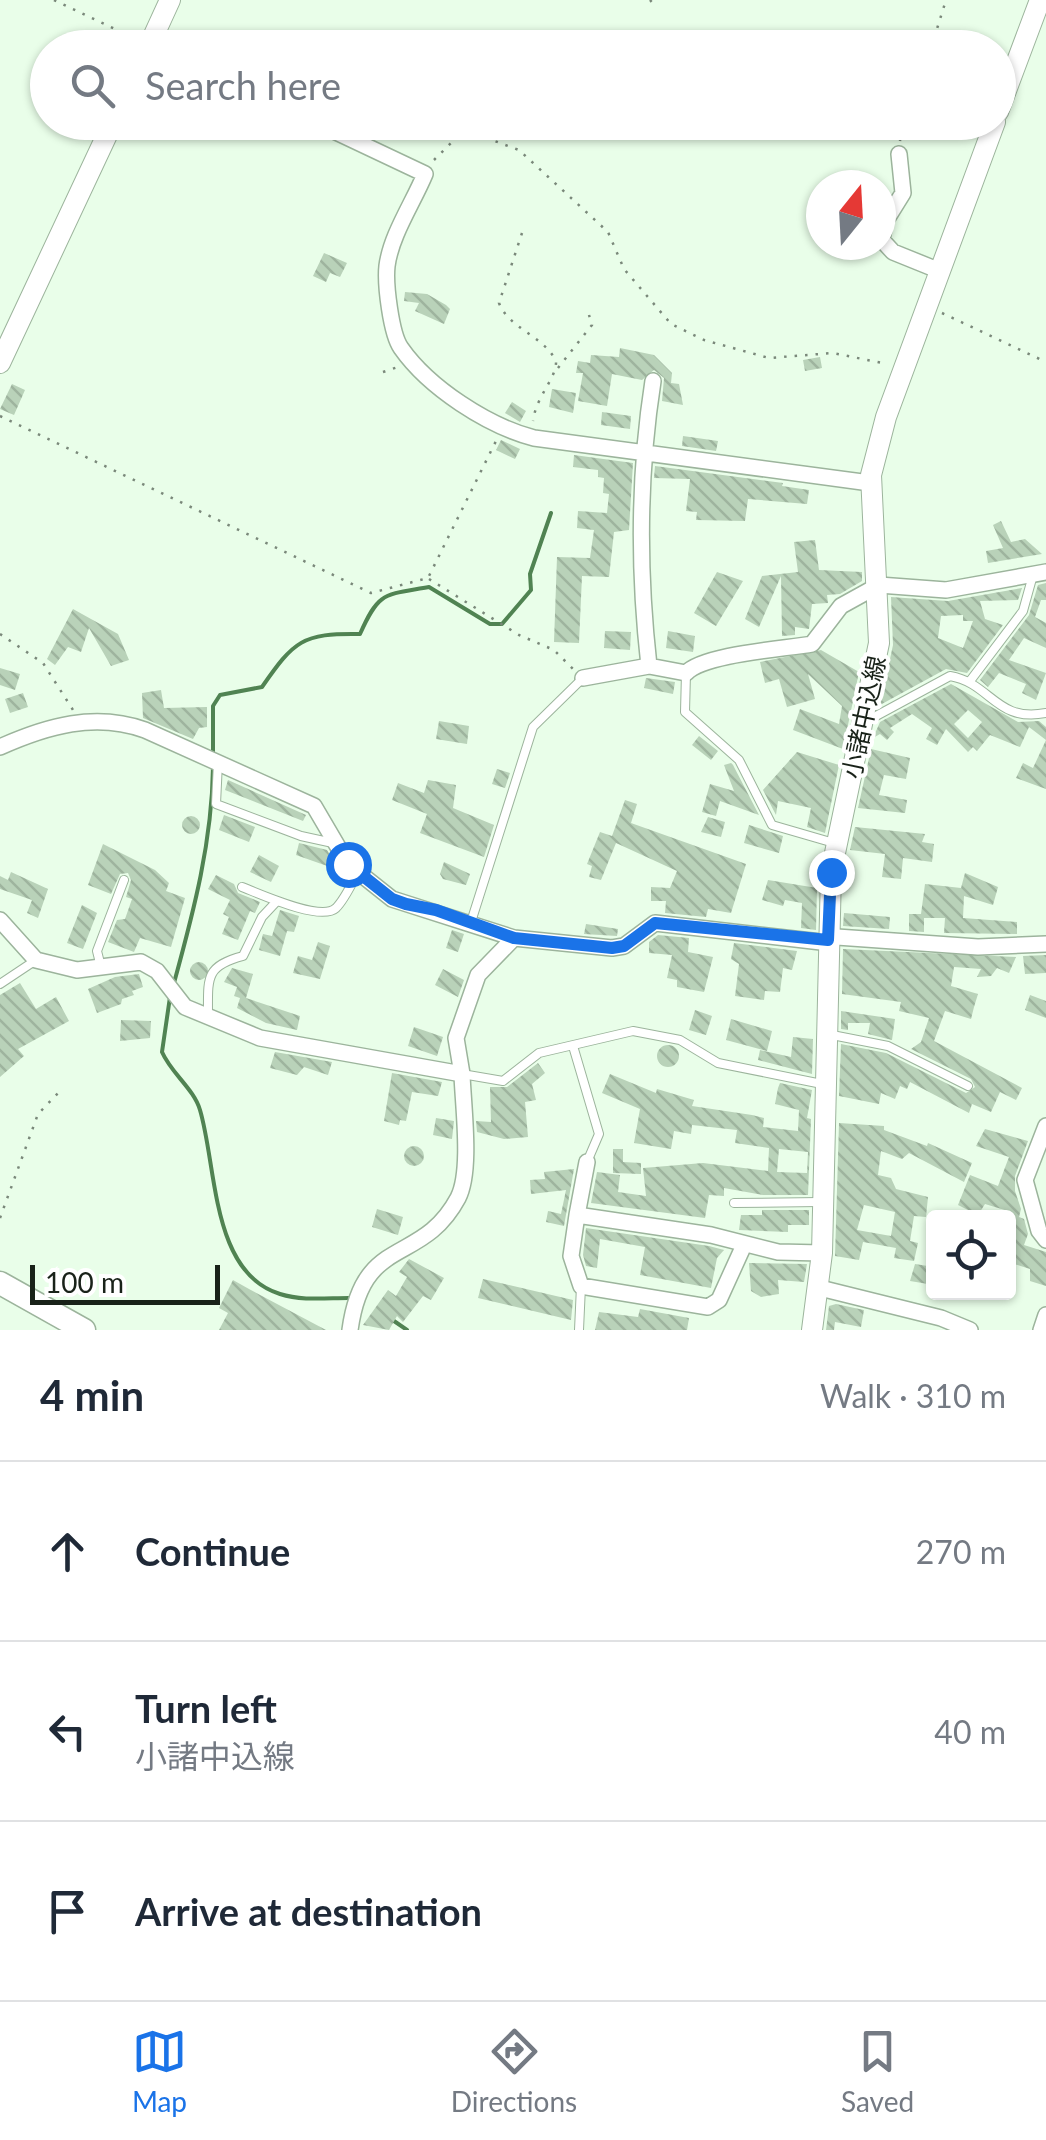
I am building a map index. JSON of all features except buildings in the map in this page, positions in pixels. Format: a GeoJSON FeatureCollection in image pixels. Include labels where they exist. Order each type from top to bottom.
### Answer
{"type":"FeatureCollection","features":[{"type":"Feature","properties":{"kind":"main road"},"geometry":{"type":"LineString","coordinates":[[158,30],[170,0]]}},
{"type":"Feature","properties":{"kind":"main road"},"geometry":{"type":"LineString","coordinates":[[1016,64],[1040,0]]}},
{"type":"Feature","properties":{"kind":"main road"},"geometry":{"type":"LineString","coordinates":[[0,363],[105,140]]}},
{"type":"Feature","properties":{"kind":"main road","name":"小諸中込線"},"geometry":{"type":"LineString","coordinates":[[812,1330],[822,1253],[828,940],[834,843],[878,656],[878,585],[870,483],[904,368],[988,140]]}},
{"type":"Feature","properties":{"kind":"main road"},"geometry":{"type":"LineString","coordinates":[[0,1284],[84,1330]]}},
{"type":"Feature","properties":{"kind":"street"},"geometry":{"type":"LineString","coordinates":[[353,140],[425,174],[391,248],[386,271],[396,338],[433,381],[503,426],[534,438],[870,483]]}},
{"type":"Feature","properties":{"kind":"street"},"geometry":{"type":"LineString","coordinates":[[899,154],[903,193],[885,222],[882,240],[893,252],[940,271]]}},
{"type":"Feature","properties":{"kind":"street"},"geometry":{"type":"LineString","coordinates":[[649,666],[640,559],[642,452],[653,382]]}},
{"type":"Feature","properties":{"kind":"street"},"geometry":{"type":"LineString","coordinates":[[582,678],[649,666],[686,673],[697,664],[812,644],[841,606],[878,585],[946,590],[1040,573]]}},
{"type":"Feature","properties":{"kind":"street"},"geometry":{"type":"LineString","coordinates":[[0,747],[80,721],[118,721],[314,806],[332,843],[358,872],[392,899],[514,938],[612,948],[624,946],[655,923],[828,940],[895,939],[978,947],[1046,944]]}},
{"type":"Feature","properties":{"kind":"street"},"geometry":{"type":"LineString","coordinates":[[0,920],[36,960],[68,969],[141,962],[157,971],[185,1008],[260,1038],[462,1074]]}},
{"type":"Feature","properties":{"kind":"street"},"geometry":{"type":"LineString","coordinates":[[350,1330],[361,1282],[379,1262],[432,1233],[459,1196],[464,1178],[462,1074],[456,1038],[478,975],[514,938]]}},
{"type":"Feature","properties":{"kind":"street"},"geometry":{"type":"LineString","coordinates":[[1046,1126],[1024,1180],[1038,1232],[1046,1240]]}},
{"type":"Feature","properties":{"kind":"street"},"geometry":{"type":"LineString","coordinates":[[587,1162],[571,1256],[581,1286],[714,1306],[744,1245]]}},
{"type":"Feature","properties":{"kind":"street"},"geometry":{"type":"LineString","coordinates":[[578,1215],[710,1235],[778,1252],[822,1253]]}},
{"type":"Feature","properties":{"kind":"street"},"geometry":{"type":"LineString","coordinates":[[820,1288],[942,1318],[970,1330]]}},
{"type":"Feature","properties":{"kind":"street"},"geometry":{"type":"LineString","coordinates":[[1041,1330],[1046,1315]]}},
{"type":"Feature","properties":{"kind":"lane"},"geometry":{"type":"LineString","coordinates":[[970,681],[1022,611],[1040,573]]}},
{"type":"Feature","properties":{"kind":"lane"},"geometry":{"type":"LineString","coordinates":[[686,673],[686,712],[739,760],[766,818],[780,830],[834,843]]}},
{"type":"Feature","properties":{"kind":"lane"},"geometry":{"type":"LineString","coordinates":[[865,722],[944,677],[970,681],[1010,712],[1028,716],[1046,713]]}},
{"type":"Feature","properties":{"kind":"lane"},"geometry":{"type":"LineString","coordinates":[[471,922],[533,727],[582,678]]}},
{"type":"Feature","properties":{"kind":"lane"},"geometry":{"type":"LineString","coordinates":[[215,760],[216,804],[332,843]]}},
{"type":"Feature","properties":{"kind":"lane"},"geometry":{"type":"LineString","coordinates":[[242,887],[277,902],[333,911],[358,872]]}},
{"type":"Feature","properties":{"kind":"lane"},"geometry":{"type":"LineString","coordinates":[[100,967],[98,950],[124,880]]}},
{"type":"Feature","properties":{"kind":"lane"},"geometry":{"type":"LineString","coordinates":[[208,1018],[212,971],[224,960],[243,956],[262,917],[277,902]]}},
{"type":"Feature","properties":{"kind":"lane"},"geometry":{"type":"LineString","coordinates":[[0,984],[36,960]]}},
{"type":"Feature","properties":{"kind":"lane"},"geometry":{"type":"LineString","coordinates":[[462,1074],[503,1081],[539,1053],[632,1031],[680,1040],[718,1063],[827,1085]]}},
{"type":"Feature","properties":{"kind":"lane"},"geometry":{"type":"LineString","coordinates":[[827,1034],[888,1046],[968,1086]]}},
{"type":"Feature","properties":{"kind":"lane"},"geometry":{"type":"LineString","coordinates":[[573,1046],[598,1134],[587,1162]]}},
{"type":"Feature","properties":{"kind":"lane"},"geometry":{"type":"LineString","coordinates":[[734,1203],[824,1202]]}},
{"type":"Feature","properties":{"kind":"lane"},"geometry":{"type":"LineString","coordinates":[[579,1330],[581,1286]]}},
{"type":"Feature","properties":{"kind":"path"},"geometry":{"type":"LineString","coordinates":[[54,0],[116,30]]}},
{"type":"Feature","properties":{"kind":"path"},"geometry":{"type":"LineString","coordinates":[[650,0],[656,7]]}},
{"type":"Feature","properties":{"kind":"path"},"geometry":{"type":"LineString","coordinates":[[937,30],[946,0]]}},
{"type":"Feature","properties":{"kind":"path"},"geometry":{"type":"LineString","coordinates":[[425,174],[442,148],[452,140]]}},
{"type":"Feature","properties":{"kind":"path"},"geometry":{"type":"LineString","coordinates":[[492,140],[519,150],[608,232],[624,269],[671,324],[704,340],[769,358],[834,352],[904,368]]}},
{"type":"Feature","properties":{"kind":"path"},"geometry":{"type":"LineString","coordinates":[[899,154],[900,140]]}},
{"type":"Feature","properties":{"kind":"path"},"geometry":{"type":"LineString","coordinates":[[522,233],[499,303],[510,320],[542,342],[557,369]]}},
{"type":"Feature","properties":{"kind":"path"},"geometry":{"type":"LineString","coordinates":[[927,306],[1046,362]]}},
{"type":"Feature","properties":{"kind":"path"},"geometry":{"type":"LineString","coordinates":[[534,438],[538,397],[588,335],[592,325],[588,316]]}},
{"type":"Feature","properties":{"kind":"path"},"geometry":{"type":"LineString","coordinates":[[0,416],[370,593],[428,578],[519,635],[554,650],[582,678]]}},
{"type":"Feature","properties":{"kind":"path"},"geometry":{"type":"LineString","coordinates":[[428,578],[503,426]]}},
{"type":"Feature","properties":{"kind":"path"},"geometry":{"type":"LineString","coordinates":[[0,634],[43,663],[80,721]]}},
{"type":"Feature","properties":{"kind":"path"},"geometry":{"type":"LineString","coordinates":[[0,1218],[38,1114],[61,1090]]}},
{"type":"Feature","properties":{"kind":"waterway"},"geometry":{"type":"LineString","coordinates":[[213,757],[213,706],[220,695],[262,687],[292,650],[312,638],[360,634],[372,610],[385,597],[429,587],[490,624],[502,624],[531,590],[530,574],[551,513]]}},
{"type":"Feature","properties":{"kind":"waterway"},"geometry":{"type":"LineString","coordinates":[[174,983],[205,849],[213,767]]}},
{"type":"Feature","properties":{"kind":"waterway"},"geometry":{"type":"LineString","coordinates":[[170,997],[162,1052],[200,1110],[220,1216],[241,1264],[257,1282],[280,1294],[349,1298]]}},
{"type":"Feature","properties":{"kind":"waterway"},"geometry":{"type":"LineString","coordinates":[[394,1321],[407,1330]]}},
{"type":"Feature","properties":{"kind":"route"},"geometry":{"type":"LineString","coordinates":[[348,864],[392,899],[406,904],[436,910],[514,938],[612,948],[632,942],[644,928],[655,923],[828,940],[831,872]]}}]}
